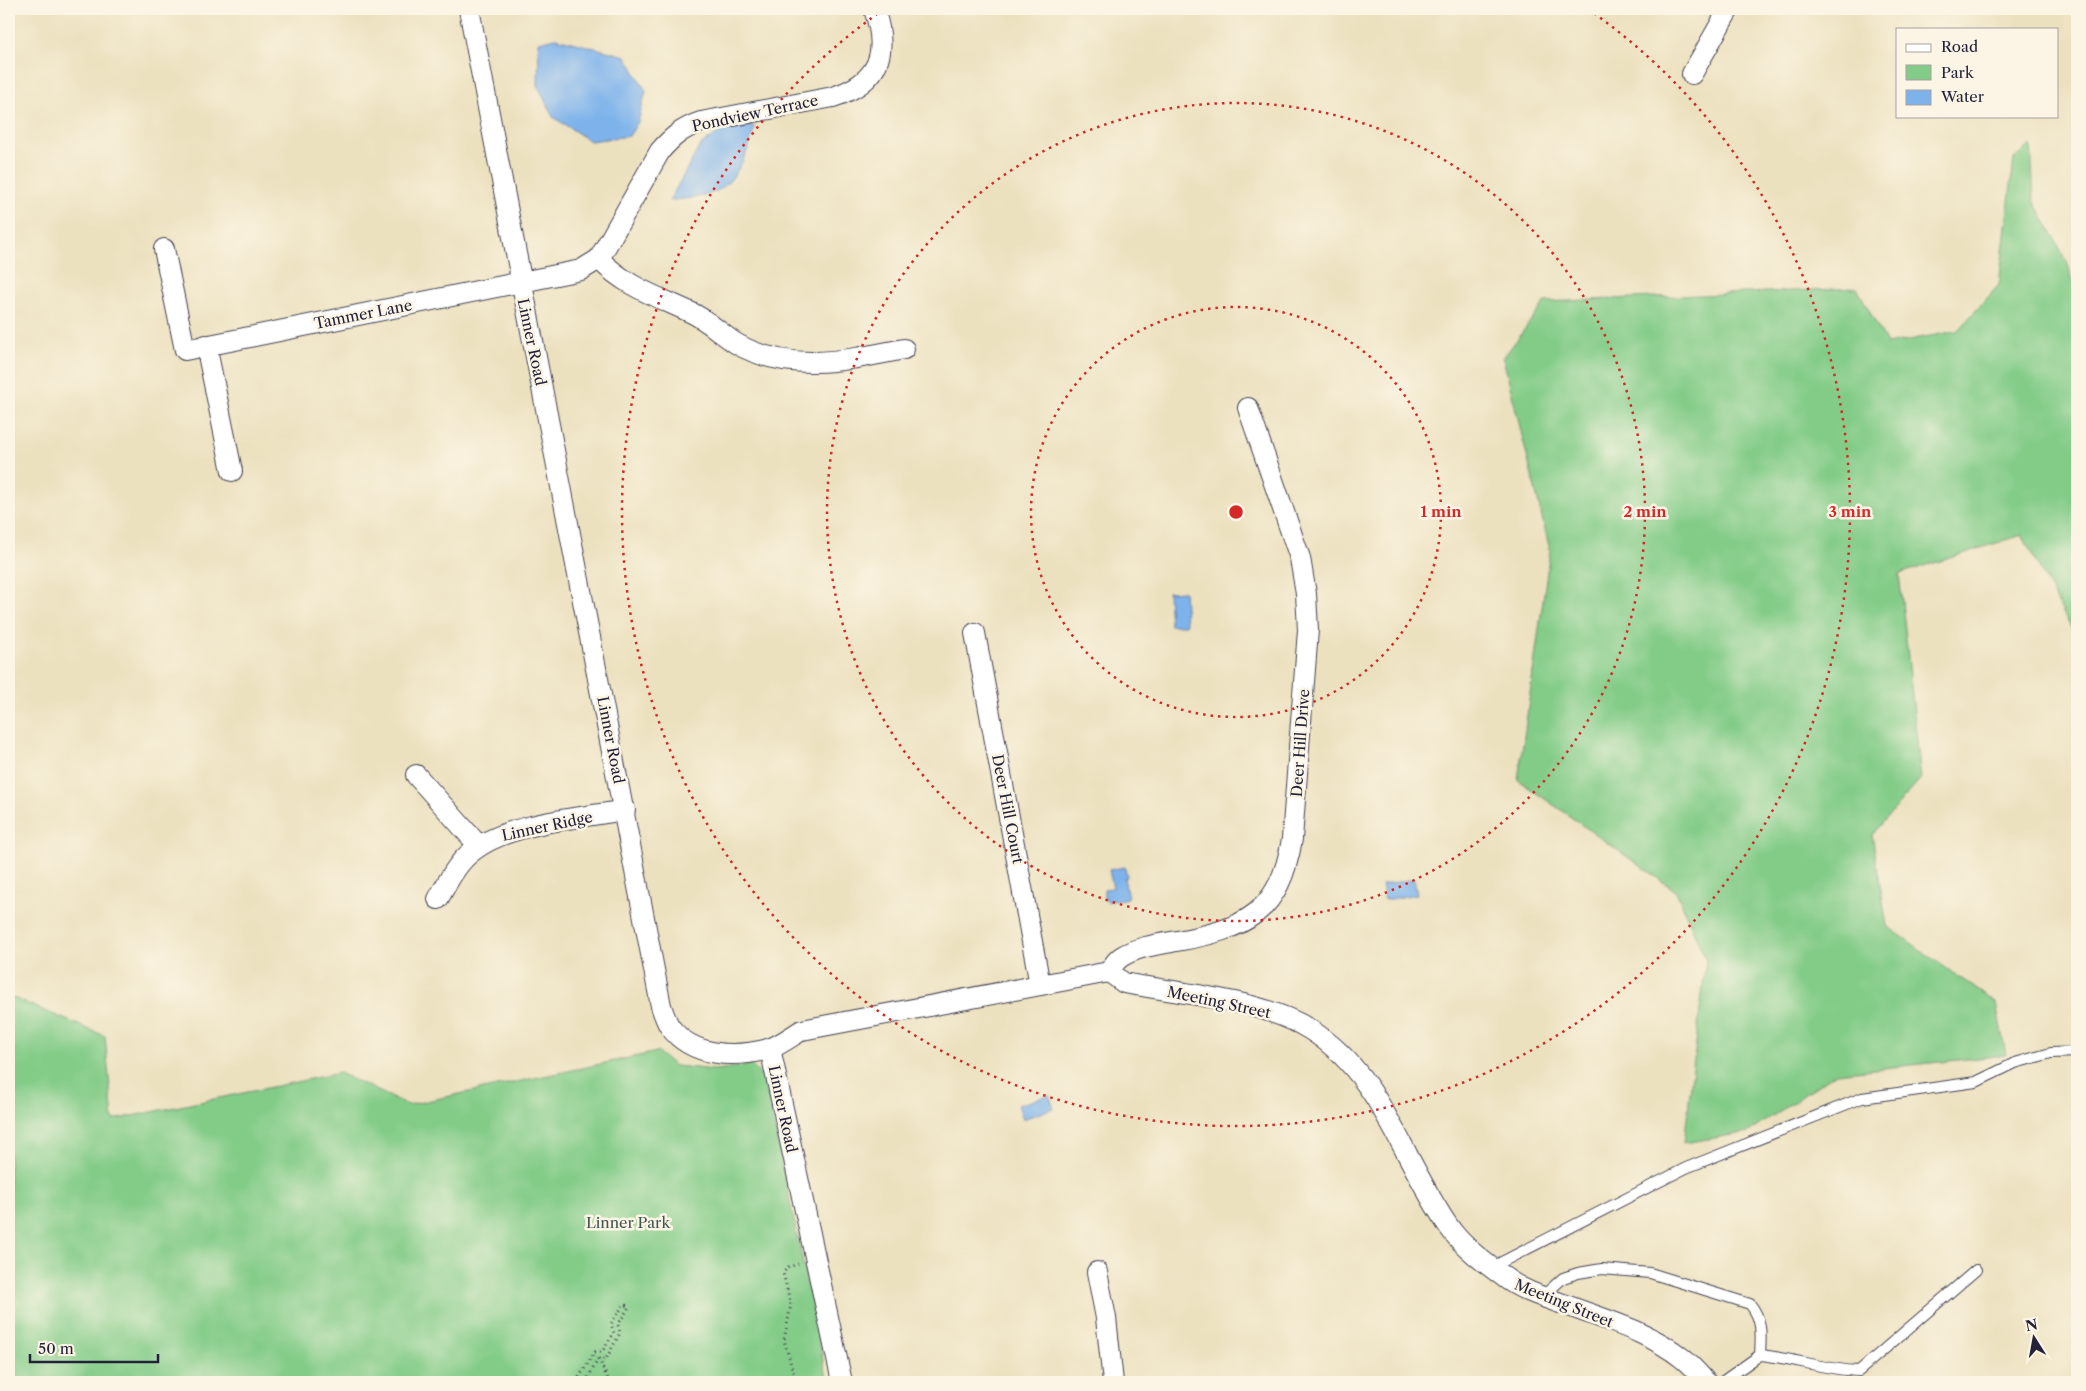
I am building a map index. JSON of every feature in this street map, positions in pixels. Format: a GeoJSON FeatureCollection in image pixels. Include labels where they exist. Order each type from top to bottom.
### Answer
{"type":"FeatureCollection","features":[{"type":"Feature","properties":{"kind":"street","name":"Linner Road"},"geometry":{"type":"LineString","coordinates":[[470,9],[520,282],[576,553],[661,1006],[669,1026],[690,1046],[715,1053],[770,1048],[842,1382]]}},
{"type":"Feature","properties":{"kind":"street","name":"Pondview Terrace"},"geometry":{"type":"LineString","coordinates":[[599,259],[660,151],[671,138],[685,128],[701,122],[833,96],[850,91],[865,79],[877,64],[882,46],[874,9]]}},
{"type":"Feature","properties":{"kind":"street"},"geometry":{"type":"LineString","coordinates":[[1692,74],[1729,9]]}},
{"type":"Feature","properties":{"kind":"street","name":"Tammer Lane"},"geometry":{"type":"LineString","coordinates":[[164,249],[185,350],[520,282]]}},
{"type":"Feature","properties":{"kind":"street"},"geometry":{"type":"LineString","coordinates":[[520,282],[581,270],[599,259],[632,286],[693,313],[738,344],[770,357],[807,363],[826,363],[904,349]]}},
{"type":"Feature","properties":{"kind":"street"},"geometry":{"type":"LineString","coordinates":[[206,345],[232,471]]}},
{"type":"Feature","properties":{"kind":"street","name":"Deer Hill Drive"},"geometry":{"type":"LineString","coordinates":[[1109,972],[1121,957],[1158,944],[1214,934],[1238,925],[1261,910],[1272,896],[1288,866],[1292,839],[1308,630],[1306,594],[1300,558],[1248,408]]}},
{"type":"Feature","properties":{"kind":"street","name":"Deer Hill Court"},"geometry":{"type":"LineString","coordinates":[[975,633],[1040,985]]}},
{"type":"Feature","properties":{"kind":"street"},"geometry":{"type":"LineString","coordinates":[[416,775],[479,846]]}},
{"type":"Feature","properties":{"kind":"street","name":"Linner Ridge"},"geometry":{"type":"LineString","coordinates":[[438,899],[454,871],[479,846],[496,836],[522,829],[624,810]]}},
{"type":"Feature","properties":{"kind":"street"},"geometry":{"type":"LineString","coordinates":[[770,1048],[802,1030],[1109,972]]}},
{"type":"Feature","properties":{"kind":"street","name":"Meeting Street"},"geometry":{"type":"LineString","coordinates":[[1109,972],[1124,983],[1278,1013],[1309,1028],[1336,1048],[1360,1074],[1379,1102],[1429,1196],[1450,1229],[1492,1267],[1507,1279],[1543,1296],[1651,1339],[1682,1358],[1706,1382]]}},
{"type":"Feature","properties":{"kind":"street"},"geometry":{"type":"LineString","coordinates":[[1096,1272],[1106,1318],[1113,1382]]}},
{"type":"Feature","properties":{"kind":"lane"},"geometry":{"type":"LineString","coordinates":[[1492,1267],[1686,1168],[1862,1098],[1976,1082],[2016,1063],[2051,1053],[2077,1052]]}},
{"type":"Feature","properties":{"kind":"lane"},"geometry":{"type":"LineString","coordinates":[[1543,1296],[1563,1278],[1578,1273],[1602,1269],[1650,1273],[1750,1304],[1757,1312],[1762,1324],[1760,1355]]}},
{"type":"Feature","properties":{"kind":"lane"},"geometry":{"type":"LineString","coordinates":[[1722,1382],[1760,1355],[1791,1358],[1832,1370],[1859,1371],[1976,1270]]}},
{"type":"Feature","properties":{"kind":"path"},"geometry":{"type":"LineString","coordinates":[[796,1382],[784,1340],[791,1305],[783,1273],[788,1267],[816,1259]]}},
{"type":"Feature","properties":{"kind":"path"},"geometry":{"type":"LineString","coordinates":[[579,1382],[578,1379],[594,1352],[602,1352],[614,1333],[611,1324],[624,1304],[629,1307],[618,1325],[620,1333],[606,1359],[598,1359]]}},
{"type":"Feature","properties":{"kind":"path"},"geometry":{"type":"LineString","coordinates":[[586,1382],[598,1359]]}},
{"type":"Feature","properties":{"kind":"path"},"geometry":{"type":"LineString","coordinates":[[598,1359],[609,1382]]}},
{"type":"Feature","properties":{"kind":"green space"},"geometry":{"type":"Polygon","coordinates":[[[2031,145],[2034,200],[2068,264],[2077,301],[2077,639],[2022,535],[1899,574],[1921,778],[1872,835],[1887,926],[1996,1003],[2006,1055],[1836,1073],[1749,1132],[1684,1143],[1706,960],[1676,891],[1518,780],[1550,550],[1503,358],[1545,302],[1857,288],[1887,344],[1957,331],[1999,285],[2014,159],[2031,145]]]}},
{"type":"Feature","properties":{"kind":"green space","name":"Linner Park"},"geometry":{"type":"Polygon","coordinates":[[[9,996],[105,1036],[113,1120],[339,1073],[408,1105],[657,1052],[675,1066],[715,1070],[751,1065],[764,1078],[828,1382],[9,1382],[9,996]]]}},
{"type":"Feature","properties":{"kind":"water"},"geometry":{"type":"Polygon","coordinates":[[[556,38],[626,56],[646,91],[638,122],[629,136],[590,141],[553,117],[538,86],[539,42],[556,38]]]}},
{"type":"Feature","properties":{"kind":"water"},"geometry":{"type":"Polygon","coordinates":[[[729,125],[755,127],[747,152],[734,176],[722,188],[710,194],[669,201],[700,146],[729,125]]]}},
{"type":"Feature","properties":{"kind":"water"},"geometry":{"type":"Polygon","coordinates":[[[1184,591],[1186,625],[1170,625],[1168,592],[1184,591]]]}},
{"type":"Feature","properties":{"kind":"water"},"geometry":{"type":"Polygon","coordinates":[[[1125,867],[1127,877],[1124,878],[1128,898],[1107,902],[1107,899],[1104,900],[1104,889],[1113,888],[1109,870],[1125,867]]]}},
{"type":"Feature","properties":{"kind":"water"},"geometry":{"type":"Polygon","coordinates":[[[1414,879],[1417,894],[1385,900],[1382,885],[1414,879]]]}},
{"type":"Feature","properties":{"kind":"water"},"geometry":{"type":"Polygon","coordinates":[[[1049,1095],[1054,1108],[1023,1119],[1018,1105],[1049,1095]]]}}]}
